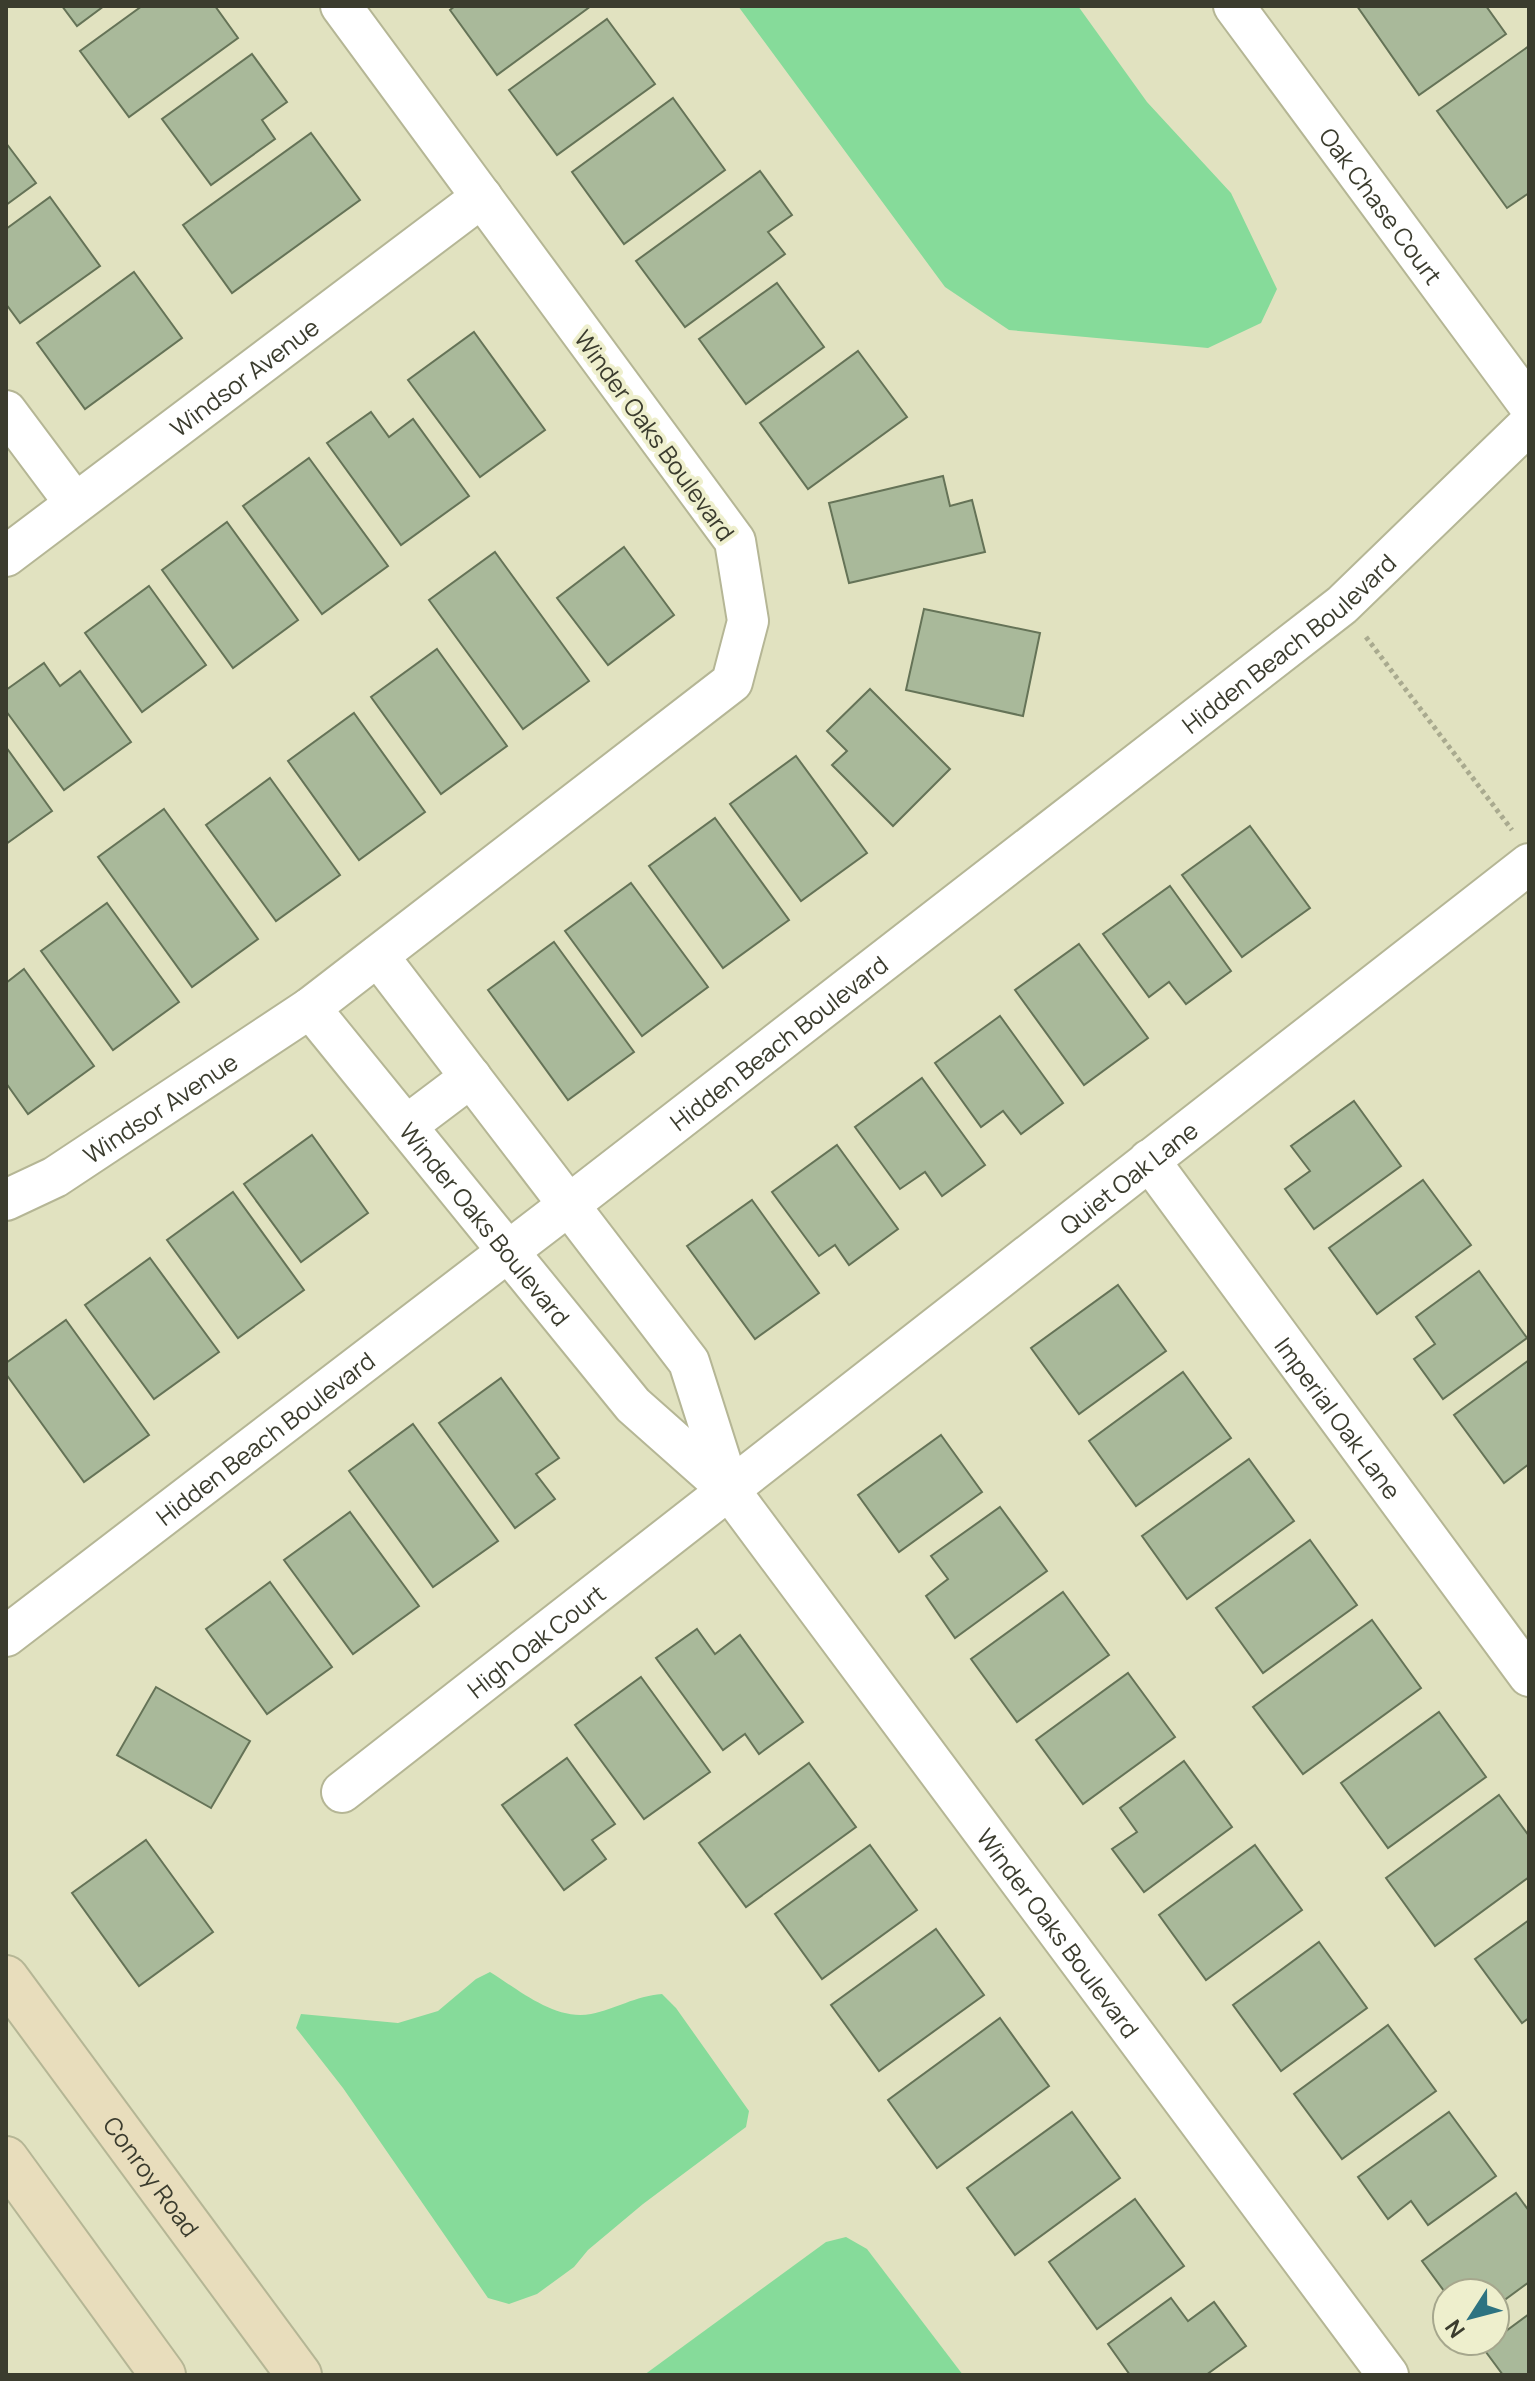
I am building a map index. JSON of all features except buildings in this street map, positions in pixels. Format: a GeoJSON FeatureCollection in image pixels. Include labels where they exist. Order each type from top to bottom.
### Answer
{"type":"FeatureCollection","features":[{"type":"Feature","properties":{"kind":"main road","name":"Conroy Road"},"geometry":{"type":"LineString","coordinates":[[6,1978],[299,2375]]}},
{"type":"Feature","properties":{"kind":"main road"},"geometry":{"type":"LineString","coordinates":[[6,2159],[163,2375]]}},
{"type":"Feature","properties":{"kind":"street","name":"Winder Oaks Boulevard"},"geometry":{"type":"LineString","coordinates":[[341,6],[735,541],[748,621],[732,682],[310,1008],[633,1405],[730,1491],[1388,2375]]}},
{"type":"Feature","properties":{"kind":"street","name":"Oak Chase Court"},"geometry":{"type":"LineString","coordinates":[[1234,6],[1529,405]]}},
{"type":"Feature","properties":{"kind":"street","name":"Windsor Avenue"},"geometry":{"type":"LineString","coordinates":[[6,556],[482,197]]}},
{"type":"Feature","properties":{"kind":"street"},"geometry":{"type":"LineString","coordinates":[[6,411],[74,502]]}},
{"type":"Feature","properties":{"kind":"street","name":"Hidden Beach Boulevard"},"geometry":{"type":"LineString","coordinates":[[6,1636],[570,1204],[1342,605],[1529,424]]}},
{"type":"Feature","properties":{"kind":"street","name":"Quiet Oak Lane"},"geometry":{"type":"LineString","coordinates":[[730,1491],[1149,1160],[1524,852]]}},
{"type":"Feature","properties":{"kind":"street","name":"Winder Oaks Boulevard"},"geometry":{"type":"LineString","coordinates":[[378,956],[689,1362],[730,1491]]}},
{"type":"Feature","properties":{"kind":"street","name":"Windsor Avenue"},"geometry":{"type":"LineString","coordinates":[[6,1200],[55,1177],[310,1008]]}},
{"type":"Feature","properties":{"kind":"street"},"geometry":{"type":"LineString","coordinates":[[406,1126],[471,1077]]}},
{"type":"Feature","properties":{"kind":"street","name":"Imperial Oak Lane"},"geometry":{"type":"LineString","coordinates":[[1149,1160],[1529,1676]]}},
{"type":"Feature","properties":{"kind":"street","name":"High Oak Court"},"geometry":{"type":"LineString","coordinates":[[342,1792],[730,1491]]}},
{"type":"Feature","properties":{"kind":"path"},"geometry":{"type":"LineString","coordinates":[[1342,605],[1524,852]]}},
{"type":"Feature","properties":{"kind":"shaded area"},"geometry":{"type":"Polygon","coordinates":[[[738,6],[1078,6],[1147,102],[1231,193],[1277,289],[1261,323],[1208,348],[1009,330],[945,287],[738,6]]]}},
{"type":"Feature","properties":{"kind":"shaded area"},"geometry":{"type":"Polygon","coordinates":[[[490,1972],[551,2009],[578,2015],[600,2012],[643,1997],[662,1994],[676,2008],[749,2111],[746,2127],[643,2204],[588,2250],[574,2267],[537,2294],[509,2304],[488,2298],[343,2088],[296,2028],[301,2014],[398,2023],[438,2011],[476,1979],[490,1972]]]}},
{"type":"Feature","properties":{"kind":"shaded area"},"geometry":{"type":"Polygon","coordinates":[[[846,2237],[867,2249],[963,2375],[644,2375],[826,2242],[846,2237]]]}}]}
